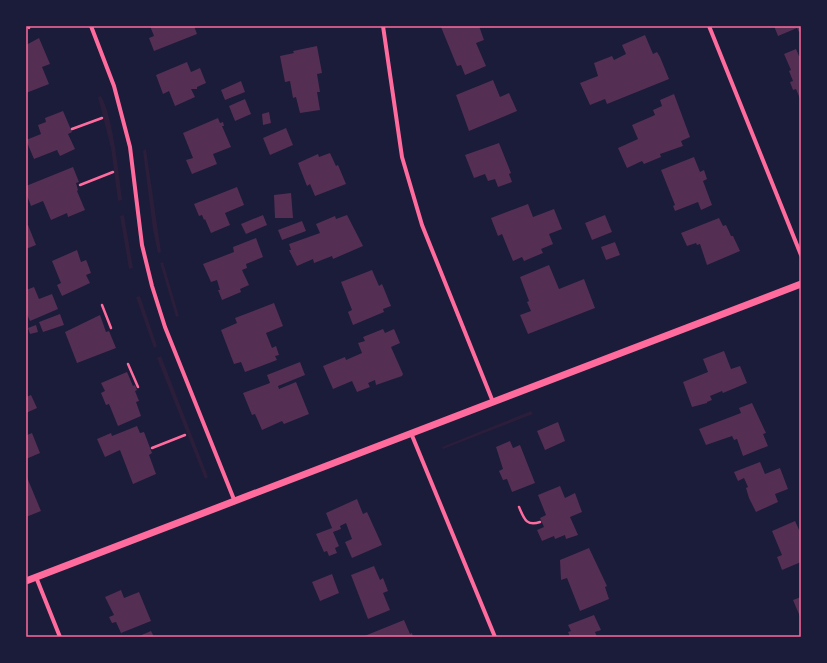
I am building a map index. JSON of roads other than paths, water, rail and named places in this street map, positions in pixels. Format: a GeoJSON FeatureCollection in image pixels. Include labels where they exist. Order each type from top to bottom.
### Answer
{"type":"FeatureCollection","features":[{"type":"Feature","properties":{"kind":"street"},"geometry":{"type":"LineString","coordinates":[[91,26],[114,86],[130,147],[142,245],[152,286],[168,334],[235,502]]}},
{"type":"Feature","properties":{"kind":"street"},"geometry":{"type":"LineString","coordinates":[[383,26],[402,157],[422,225],[493,403]]}},
{"type":"Feature","properties":{"kind":"street"},"geometry":{"type":"LineString","coordinates":[[709,26],[801,256]]}},
{"type":"Feature","properties":{"kind":"street"},"geometry":{"type":"LineString","coordinates":[[26,581],[801,284]]}},
{"type":"Feature","properties":{"kind":"street"},"geometry":{"type":"LineString","coordinates":[[411,433],[495,637]]}},
{"type":"Feature","properties":{"kind":"street"},"geometry":{"type":"LineString","coordinates":[[36,577],[60,637]]}}]}
